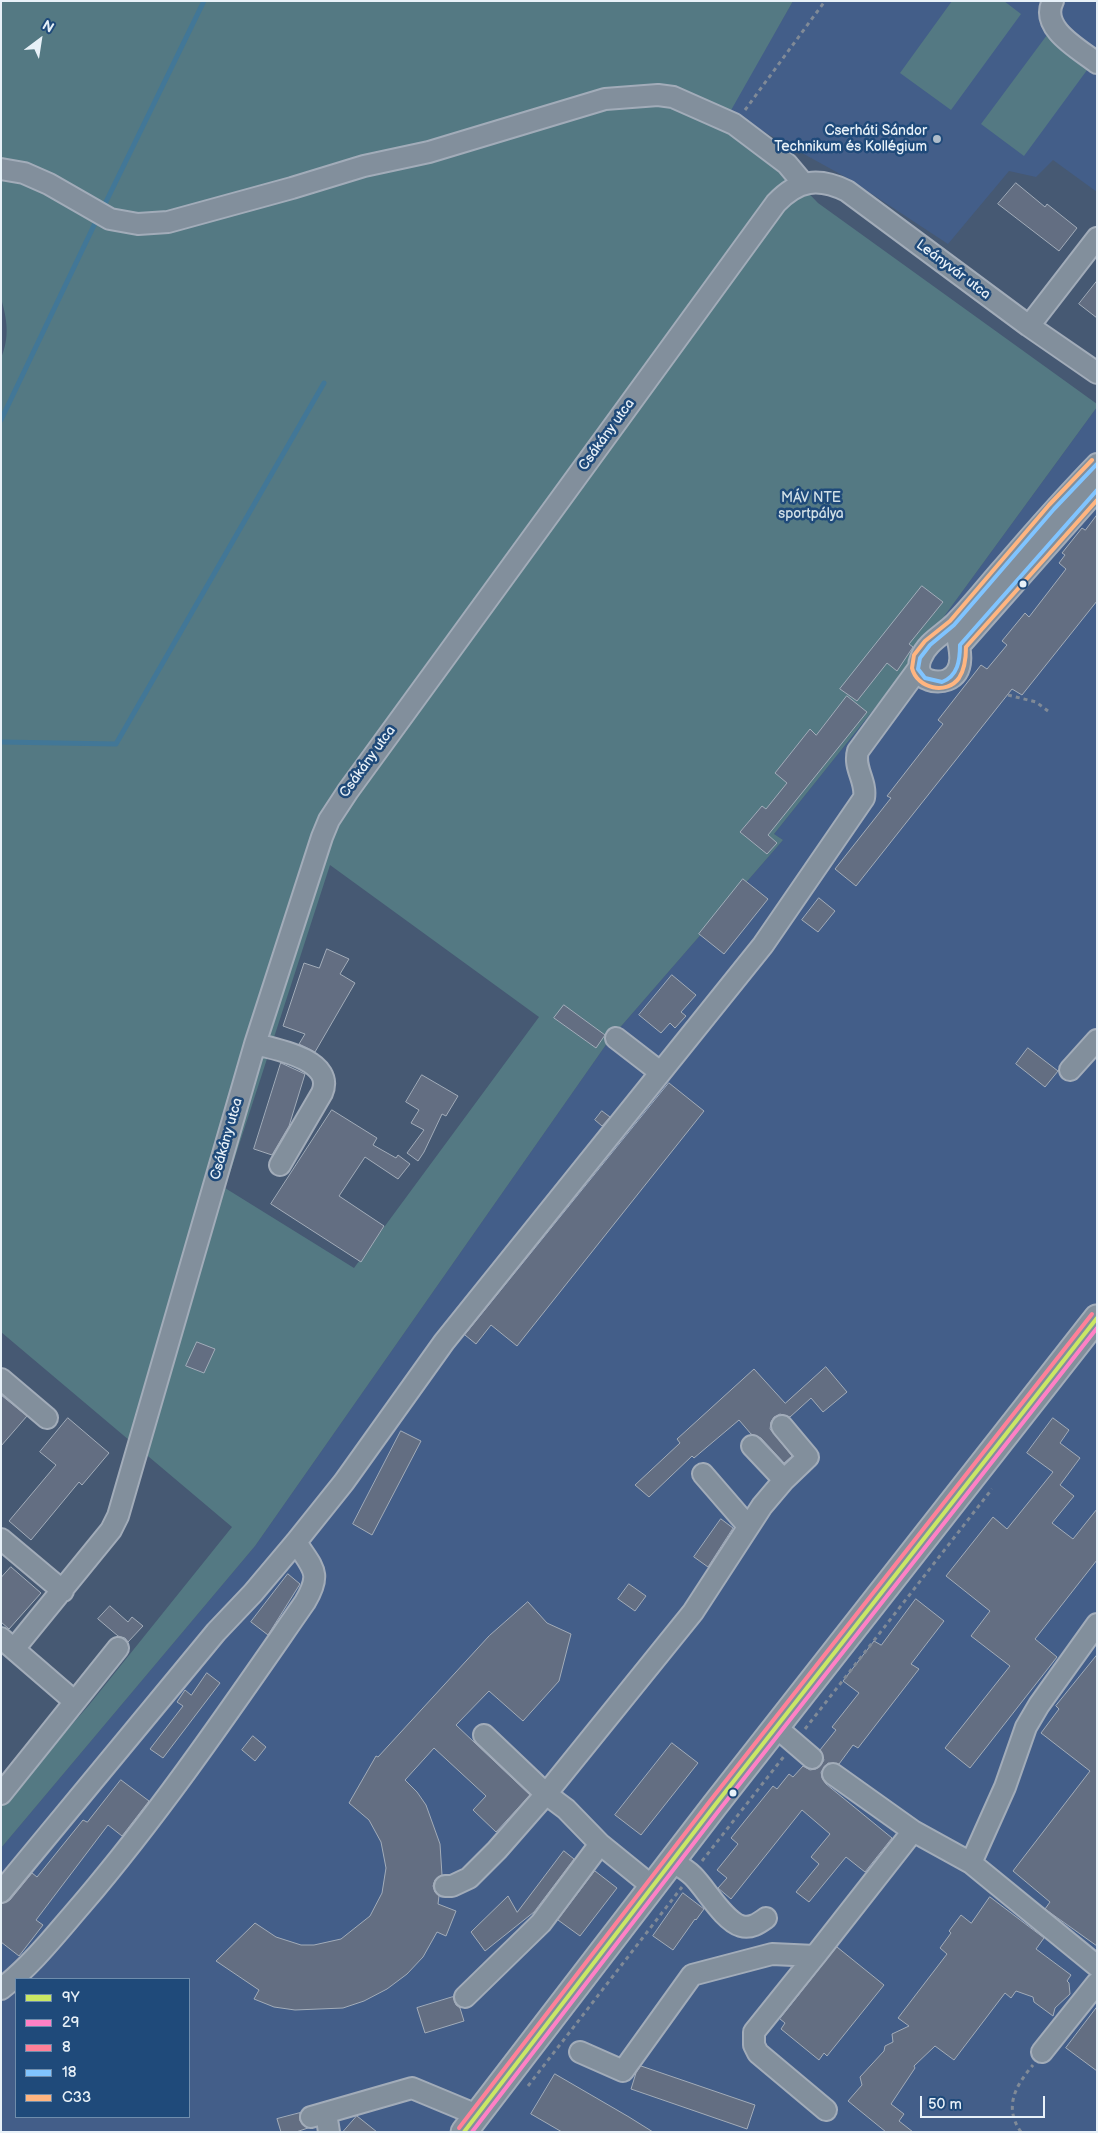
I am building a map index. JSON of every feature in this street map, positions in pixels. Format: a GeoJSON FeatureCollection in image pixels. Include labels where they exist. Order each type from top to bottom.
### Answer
{"type":"FeatureCollection","features":[{"type":"Feature","properties":{"kind":"main road"},"geometry":{"type":"LineString","coordinates":[[471,2123],[1097,1318]]}},
{"type":"Feature","properties":{"kind":"street"},"geometry":{"type":"LineString","coordinates":[[1053,1],[1050,14],[1055,30],[1097,63]]}},
{"type":"Feature","properties":{"kind":"street"},"geometry":{"type":"LineString","coordinates":[[1,169],[24,173],[49,184],[110,219],[138,224],[168,222],[364,166],[429,152],[605,99],[644,95],[673,97],[734,124],[787,164],[800,177],[803,183]]}},
{"type":"Feature","properties":{"kind":"street","name":"Leányvár utca"},"geometry":{"type":"LineString","coordinates":[[803,183],[828,183],[847,191],[1097,374]]}},
{"type":"Feature","properties":{"kind":"street","name":"Csákány utca"},"geometry":{"type":"LineString","coordinates":[[8,1643],[63,1591],[115,1523],[255,1044],[322,837],[337,807],[776,203],[791,189],[803,183]]}},
{"type":"Feature","properties":{"kind":"street"},"geometry":{"type":"LineString","coordinates":[[1029,326],[1097,238]]}},
{"type":"Feature","properties":{"kind":"street"},"geometry":{"type":"LineString","coordinates":[[1,1892],[216,1632],[253,1593],[296,1542],[344,1482],[444,1342],[762,945],[864,798],[864,786],[856,758],[858,752],[918,669],[920,658],[926,649],[954,625],[1054,509],[1097,464]]}},
{"type":"Feature","properties":{"kind":"street"},"geometry":{"type":"LineString","coordinates":[[960,645],[1097,490]]}},
{"type":"Feature","properties":{"kind":"street"},"geometry":{"type":"LineString","coordinates":[[918,669],[929,680],[938,682],[952,677],[957,671],[961,660],[960,645],[954,625]]}},
{"type":"Feature","properties":{"kind":"street"},"geometry":{"type":"LineString","coordinates":[[616,1038],[660,1072]]}},
{"type":"Feature","properties":{"kind":"street"},"geometry":{"type":"LineString","coordinates":[[1070,1070],[1097,1040]]}},
{"type":"Feature","properties":{"kind":"street"},"geometry":{"type":"LineString","coordinates":[[255,1044],[290,1053],[310,1063],[317,1068],[324,1082],[322,1093],[280,1165]]}},
{"type":"Feature","properties":{"kind":"street"},"geometry":{"type":"LineString","coordinates":[[1,1379],[46,1418]]}},
{"type":"Feature","properties":{"kind":"street"},"geometry":{"type":"LineString","coordinates":[[446,1886],[460,1884],[474,1873],[497,1850],[546,1794],[693,1612],[748,1526],[784,1480],[808,1457],[782,1426]]}},
{"type":"Feature","properties":{"kind":"street"},"geometry":{"type":"LineString","coordinates":[[752,1446],[784,1480]]}},
{"type":"Feature","properties":{"kind":"street"},"geometry":{"type":"LineString","coordinates":[[703,1474],[748,1526]]}},
{"type":"Feature","properties":{"kind":"street"},"geometry":{"type":"LineString","coordinates":[[1,1539],[63,1591]]}},
{"type":"Feature","properties":{"kind":"street"},"geometry":{"type":"LineString","coordinates":[[15,1978],[23,1972],[113,1868],[221,1723],[305,1602],[316,1579],[315,1572],[296,1542]]}},
{"type":"Feature","properties":{"kind":"street"},"geometry":{"type":"LineString","coordinates":[[971,1863],[1004,1787],[1026,1727],[1039,1705],[1097,1624]]}},
{"type":"Feature","properties":{"kind":"street"},"geometry":{"type":"LineString","coordinates":[[8,1643],[74,1701]]}},
{"type":"Feature","properties":{"kind":"street"},"geometry":{"type":"LineString","coordinates":[[1,1794],[118,1648]]}},
{"type":"Feature","properties":{"kind":"street"},"geometry":{"type":"LineString","coordinates":[[777,1728],[812,1758]]}},
{"type":"Feature","properties":{"kind":"street"},"geometry":{"type":"LineString","coordinates":[[484,1735],[546,1794],[566,1809],[600,1844],[653,1887]]}},
{"type":"Feature","properties":{"kind":"street"},"geometry":{"type":"LineString","coordinates":[[833,1774],[913,1831],[971,1863],[1097,1966]]}},
{"type":"Feature","properties":{"kind":"street"},"geometry":{"type":"LineString","coordinates":[[826,2110],[758,2052],[753,2038],[754,2032],[913,1831]]}},
{"type":"Feature","properties":{"kind":"street"},"geometry":{"type":"LineString","coordinates":[[465,1997],[541,1923],[600,1844]]}},
{"type":"Feature","properties":{"kind":"street"},"geometry":{"type":"LineString","coordinates":[[673,1862],[692,1874],[733,1922],[743,1927],[749,1927],[757,1925],[766,1918]]}},
{"type":"Feature","properties":{"kind":"street"},"geometry":{"type":"LineString","coordinates":[[580,2052],[623,2071],[692,1975],[772,1954],[815,1956]]}},
{"type":"Feature","properties":{"kind":"street"},"geometry":{"type":"LineString","coordinates":[[1,1989],[15,1978]]}},
{"type":"Feature","properties":{"kind":"street"},"geometry":{"type":"LineString","coordinates":[[1042,2052],[1097,1983]]}},
{"type":"Feature","properties":{"kind":"street"},"geometry":{"type":"LineString","coordinates":[[322,2121],[412,2088],[471,2123]]}},
{"type":"Feature","properties":{"kind":"path"},"geometry":{"type":"LineString","coordinates":[[734,124],[825,1]]}},
{"type":"Feature","properties":{"kind":"path"},"geometry":{"type":"LineString","coordinates":[[1008,695],[1036,702],[1048,711]]}},
{"type":"Feature","properties":{"kind":"path"},"geometry":{"type":"LineString","coordinates":[[1021,2132],[1013,2116],[1012,2098],[1020,2080],[1042,2052]]}},
{"type":"Feature","properties":{"kind":"shaded area","name":"Cserháti Sándor Technikum és Kollégium"},"geometry":{"type":"Polygon","coordinates":[[[793,1],[1097,1],[1097,192],[1053,160],[1036,177],[1009,171],[948,244],[849,179],[729,112],[793,1]]]}},
{"type":"Feature","properties":{"kind":"shaded area"},"geometry":{"type":"Polygon","coordinates":[[[1097,407],[1097,2132],[1,2132],[1,1848],[255,1546],[610,1039],[783,840],[774,834],[902,674],[1097,407]]]}},
{"type":"Feature","properties":{"kind":"green space","name":"MÁV NTE sportpálya"},"geometry":{"type":"Polygon","coordinates":[[[1,1],[793,1],[730,112],[818,203],[1097,404],[1097,407],[902,674],[774,834],[783,840],[610,1039],[255,1546],[1,1848],[1,1806],[89,1705],[232,1527],[1,1332],[1,358],[6,342],[7,328],[1,298],[1,1]],[[330,865],[225,1188],[354,1268],[539,1017],[330,865]]]}},
{"type":"Feature","properties":{"kind":"green space"},"geometry":{"type":"Polygon","coordinates":[[[952,1],[1004,1],[1021,14],[951,110],[900,73],[952,1]]]}},
{"type":"Feature","properties":{"kind":"green space"},"geometry":{"type":"Polygon","coordinates":[[[1047,35],[1090,66],[1024,156],[981,124],[1047,35]]]}},
{"type":"Feature","properties":{"kind":"building"},"geometry":{"type":"Polygon","coordinates":[[[1016,183],[1045,207],[1047,204],[1077,228],[1059,251],[998,204],[1016,183]]]}},
{"type":"Feature","properties":{"kind":"building"},"geometry":{"type":"Polygon","coordinates":[[[1097,281],[1097,318],[1079,304],[1097,281]]]}},
{"type":"Feature","properties":{"kind":"building"},"geometry":{"type":"Polygon","coordinates":[[[1097,515],[1097,601],[1022,695],[1012,689],[856,886],[835,869],[891,798],[887,796],[943,724],[938,720],[981,665],[987,669],[1007,645],[1002,641],[1025,613],[1029,617],[1066,569],[1059,563],[1065,555],[1062,553],[1082,528],[1085,530],[1097,515]]]}},
{"type":"Feature","properties":{"kind":"building"},"geometry":{"type":"Polygon","coordinates":[[[922,586],[943,602],[909,644],[913,647],[897,671],[887,663],[857,701],[840,689],[922,586]]]}},
{"type":"Feature","properties":{"kind":"building"},"geometry":{"type":"Polygon","coordinates":[[[847,696],[867,712],[768,835],[777,843],[767,854],[740,832],[762,806],[766,809],[787,783],[775,773],[810,729],[816,735],[847,696]]]}},
{"type":"Feature","properties":{"kind":"building"},"geometry":{"type":"Polygon","coordinates":[[[743,879],[768,899],[724,954],[699,934],[743,879]]]}},
{"type":"Feature","properties":{"kind":"building"},"geometry":{"type":"Polygon","coordinates":[[[819,898],[835,911],[818,932],[802,920],[819,898]]]}},
{"type":"Feature","properties":{"kind":"building"},"geometry":{"type":"Polygon","coordinates":[[[327,949],[349,959],[340,974],[355,983],[315,1052],[299,1044],[305,1034],[283,1026],[304,963],[319,968],[327,949]]]}},
{"type":"Feature","properties":{"kind":"building"},"geometry":{"type":"Polygon","coordinates":[[[672,975],[696,995],[681,1012],[686,1016],[675,1028],[670,1023],[661,1033],[639,1015],[672,975]]]}},
{"type":"Feature","properties":{"kind":"building"},"geometry":{"type":"Polygon","coordinates":[[[564,1005],[605,1035],[596,1048],[554,1018],[564,1005]]]}},
{"type":"Feature","properties":{"kind":"building"},"geometry":{"type":"Polygon","coordinates":[[[1028,1048],[1058,1071],[1045,1087],[1016,1064],[1028,1048]]]}},
{"type":"Feature","properties":{"kind":"building"},"geometry":{"type":"Polygon","coordinates":[[[281,1063],[305,1074],[289,1126],[272,1155],[254,1149],[281,1063]]]}},
{"type":"Feature","properties":{"kind":"building"},"geometry":{"type":"Polygon","coordinates":[[[422,1075],[458,1096],[446,1116],[442,1114],[418,1161],[407,1153],[424,1130],[411,1123],[419,1110],[406,1102],[422,1075]]]}},
{"type":"Feature","properties":{"kind":"building"},"geometry":{"type":"Polygon","coordinates":[[[669,1083],[704,1111],[517,1346],[491,1325],[476,1344],[465,1335],[669,1083]]]}},
{"type":"Feature","properties":{"kind":"building"},"geometry":{"type":"Polygon","coordinates":[[[332,1110],[377,1138],[373,1145],[396,1158],[398,1155],[410,1164],[398,1179],[365,1157],[339,1196],[384,1226],[361,1262],[271,1204],[332,1110]]]}},
{"type":"Feature","properties":{"kind":"building"},"geometry":{"type":"Polygon","coordinates":[[[602,1111],[610,1117],[602,1126],[595,1120],[602,1111]]]}},
{"type":"Feature","properties":{"kind":"building"},"geometry":{"type":"Polygon","coordinates":[[[197,1342],[215,1349],[204,1373],[186,1366],[197,1342]]]}},
{"type":"Feature","properties":{"kind":"building"},"geometry":{"type":"Polygon","coordinates":[[[826,1367],[847,1392],[823,1412],[811,1398],[790,1417],[780,1414],[774,1417],[770,1429],[792,1456],[784,1463],[761,1438],[751,1434],[739,1420],[694,1458],[692,1456],[649,1497],[635,1485],[680,1443],[677,1439],[754,1369],[785,1403],[826,1367]]]}},
{"type":"Feature","properties":{"kind":"building"},"geometry":{"type":"Polygon","coordinates":[[[1,1395],[27,1416],[1,1446],[1,1395]]]}},
{"type":"Feature","properties":{"kind":"building"},"geometry":{"type":"Polygon","coordinates":[[[68,1418],[109,1453],[82,1485],[79,1482],[31,1540],[9,1521],[56,1465],[40,1452],[68,1418]]]}},
{"type":"Feature","properties":{"kind":"building"},"geometry":{"type":"Polygon","coordinates":[[[1053,1418],[1069,1430],[1060,1443],[1080,1458],[1060,1485],[1074,1496],[1052,1523],[1073,1539],[1097,1509],[1097,1560],[1035,1639],[1057,1657],[970,1768],[945,1748],[1010,1666],[971,1636],[990,1611],[946,1576],[993,1517],[1007,1529],[1053,1472],[1027,1453],[1053,1418]]]}},
{"type":"Feature","properties":{"kind":"building"},"geometry":{"type":"Polygon","coordinates":[[[401,1431],[421,1441],[372,1535],[353,1524],[401,1431]]]}},
{"type":"Feature","properties":{"kind":"building"},"geometry":{"type":"Polygon","coordinates":[[[721,1519],[733,1528],[708,1567],[694,1557],[721,1519]]]}},
{"type":"Feature","properties":{"kind":"building"},"geometry":{"type":"Polygon","coordinates":[[[11,1567],[41,1593],[9,1629],[1,1622],[1,1578],[11,1567]]]}},
{"type":"Feature","properties":{"kind":"building"},"geometry":{"type":"Polygon","coordinates":[[[288,1574],[300,1584],[268,1635],[251,1622],[288,1574]]]}},
{"type":"Feature","properties":{"kind":"building"},"geometry":{"type":"Polygon","coordinates":[[[629,1584],[646,1596],[635,1611],[618,1599],[629,1584]]]}},
{"type":"Feature","properties":{"kind":"building"},"geometry":{"type":"Polygon","coordinates":[[[916,1599],[944,1621],[911,1664],[919,1669],[858,1748],[853,1745],[839,1764],[828,1763],[821,1772],[826,1784],[892,1838],[865,1872],[846,1857],[809,1902],[796,1892],[819,1864],[811,1857],[830,1834],[802,1810],[731,1899],[718,1888],[727,1878],[717,1870],[738,1844],[731,1838],[773,1786],[777,1789],[789,1774],[793,1777],[803,1766],[810,1770],[816,1769],[821,1765],[824,1760],[820,1750],[836,1730],[832,1727],[859,1693],[843,1681],[874,1641],[881,1645],[916,1599]]]}},
{"type":"Feature","properties":{"kind":"building"},"geometry":{"type":"Polygon","coordinates":[[[528,1602],[547,1623],[571,1634],[559,1681],[523,1721],[489,1691],[456,1725],[530,1795],[496,1832],[473,1810],[486,1796],[434,1748],[405,1780],[426,1805],[440,1844],[442,1875],[435,1880],[433,1886],[439,1896],[438,1904],[456,1911],[446,1936],[437,1932],[423,1957],[407,1974],[387,1989],[364,2001],[343,2008],[295,2010],[274,2007],[254,1999],[259,1990],[216,1961],[255,1923],[276,1937],[301,1945],[314,1945],[341,1939],[370,1916],[382,1893],[386,1868],[381,1842],[369,1820],[349,1803],[376,1756],[378,1757],[489,1636],[528,1602]]]}},
{"type":"Feature","properties":{"kind":"building"},"geometry":{"type":"Polygon","coordinates":[[[110,1606],[128,1622],[132,1617],[143,1626],[128,1642],[98,1619],[110,1606]]]}},
{"type":"Feature","properties":{"kind":"building"},"geometry":{"type":"Polygon","coordinates":[[[1097,1655],[1097,1946],[1045,1909],[1050,1902],[1013,1871],[1090,1771],[1041,1733],[1059,1709],[1056,1706],[1097,1655]]]}},
{"type":"Feature","properties":{"kind":"building"},"geometry":{"type":"Polygon","coordinates":[[[207,1673],[220,1683],[163,1758],[150,1749],[183,1706],[177,1702],[185,1690],[191,1695],[207,1673]]]}},
{"type":"Feature","properties":{"kind":"building"},"geometry":{"type":"Polygon","coordinates":[[[253,1736],[266,1747],[255,1761],[242,1750],[253,1736]]]}},
{"type":"Feature","properties":{"kind":"building"},"geometry":{"type":"Polygon","coordinates":[[[672,1743],[698,1763],[641,1835],[615,1815],[672,1743]]]}},
{"type":"Feature","properties":{"kind":"building"},"geometry":{"type":"Polygon","coordinates":[[[121,1780],[149,1801],[122,1836],[108,1825],[36,1920],[43,1925],[19,1956],[1,1942],[1,1904],[10,1900],[32,1873],[37,1877],[83,1820],[87,1822],[121,1780]]]}},
{"type":"Feature","properties":{"kind":"building"},"geometry":{"type":"Polygon","coordinates":[[[564,1851],[574,1859],[534,1912],[485,1951],[471,1932],[508,1896],[517,1912],[564,1851]]]}},
{"type":"Feature","properties":{"kind":"building"},"geometry":{"type":"Polygon","coordinates":[[[595,1871],[617,1888],[580,1936],[558,1920],[595,1871]]]}},
{"type":"Feature","properties":{"kind":"building"},"geometry":{"type":"Polygon","coordinates":[[[683,1893],[704,1909],[673,1950],[653,1936],[683,1893]]]}},
{"type":"Feature","properties":{"kind":"building"},"geometry":{"type":"Polygon","coordinates":[[[990,1897],[1044,1938],[1036,1949],[1071,1975],[1067,1981],[1070,1994],[1055,2008],[1053,2016],[1034,2002],[1033,1997],[1016,1991],[1011,1998],[1005,1993],[954,2060],[935,2046],[914,2066],[915,2068],[891,2104],[904,2114],[899,2121],[913,2132],[886,2132],[848,2101],[862,2085],[860,2077],[884,2051],[885,2046],[893,2042],[892,2034],[909,2026],[898,2018],[947,1954],[940,1948],[951,1933],[949,1931],[961,1915],[971,1923],[990,1897]]]}},
{"type":"Feature","properties":{"kind":"building"},"geometry":{"type":"Polygon","coordinates":[[[837,1947],[884,1985],[827,2056],[824,2053],[819,2060],[781,2029],[785,2023],[780,2019],[837,1947]]]}},
{"type":"Feature","properties":{"kind":"building"},"geometry":{"type":"Polygon","coordinates":[[[453,1997],[456,2005],[460,2008],[464,2021],[425,2033],[417,2008],[453,1997]]]}},
{"type":"Feature","properties":{"kind":"building"},"geometry":{"type":"Polygon","coordinates":[[[1097,2007],[1097,2071],[1066,2048],[1097,2007]]]}},
{"type":"Feature","properties":{"kind":"building"},"geometry":{"type":"Polygon","coordinates":[[[641,2066],[755,2105],[747,2129],[631,2089],[636,2073],[641,2066]]]}},
{"type":"Feature","properties":{"kind":"building"},"geometry":{"type":"Polygon","coordinates":[[[555,2074],[653,2132],[562,2132],[531,2114],[555,2074]]]}},
{"type":"Feature","properties":{"kind":"building"},"geometry":{"type":"Polygon","coordinates":[[[300,2113],[300,2121],[308,2128],[296,2132],[281,2132],[277,2119],[300,2113]]]}},
{"type":"Feature","properties":{"kind":"building"},"geometry":{"type":"Polygon","coordinates":[[[357,2116],[377,2132],[343,2132],[357,2116]]]}},
{"type":"Feature","properties":{"kind":"waterway"},"geometry":{"type":"LineString","coordinates":[[102,210],[204,1]]}},
{"type":"Feature","properties":{"kind":"waterway"},"geometry":{"type":"LineString","coordinates":[[1,420],[98,217]]}},
{"type":"Feature","properties":{"kind":"waterway"},"geometry":{"type":"LineString","coordinates":[[1,742],[116,744],[324,383]]}},
{"type":"Feature","properties":{"kind":"transit line","name":"C33"},"geometry":{"type":"LineString","coordinates":[[1092,460],[1049,505],[950,621],[925,641],[914,655],[912,668],[920,681],[926,685],[940,688],[947,687],[959,678],[965,663],[966,647],[1097,500]]}},
{"type":"Feature","properties":{"kind":"transit line","name":"18"},"geometry":{"type":"LineString","coordinates":[[1097,464],[1054,509],[954,625],[930,645],[920,658],[918,669],[925,678],[942,682],[952,676],[959,662],[960,645],[1097,490]]}},
{"type":"Feature","properties":{"kind":"transit line","name":"8"},"geometry":{"type":"LineString","coordinates":[[459,2128],[710,1801],[1092,1314]]}},
{"type":"Feature","properties":{"kind":"transit line","name":"9Y"},"geometry":{"type":"LineString","coordinates":[[464,2132],[715,1805],[1097,1318]]}},
{"type":"Feature","properties":{"kind":"transit line","name":"29"},"geometry":{"type":"LineString","coordinates":[[472,2132],[720,1809],[1097,1328]]}},
{"type":"Feature","properties":{"kind":"place","name":"Cserháti Sándor Technikum és Kollégium"},"geometry":{"type":"Point","coordinates":[937,139]}}]}
